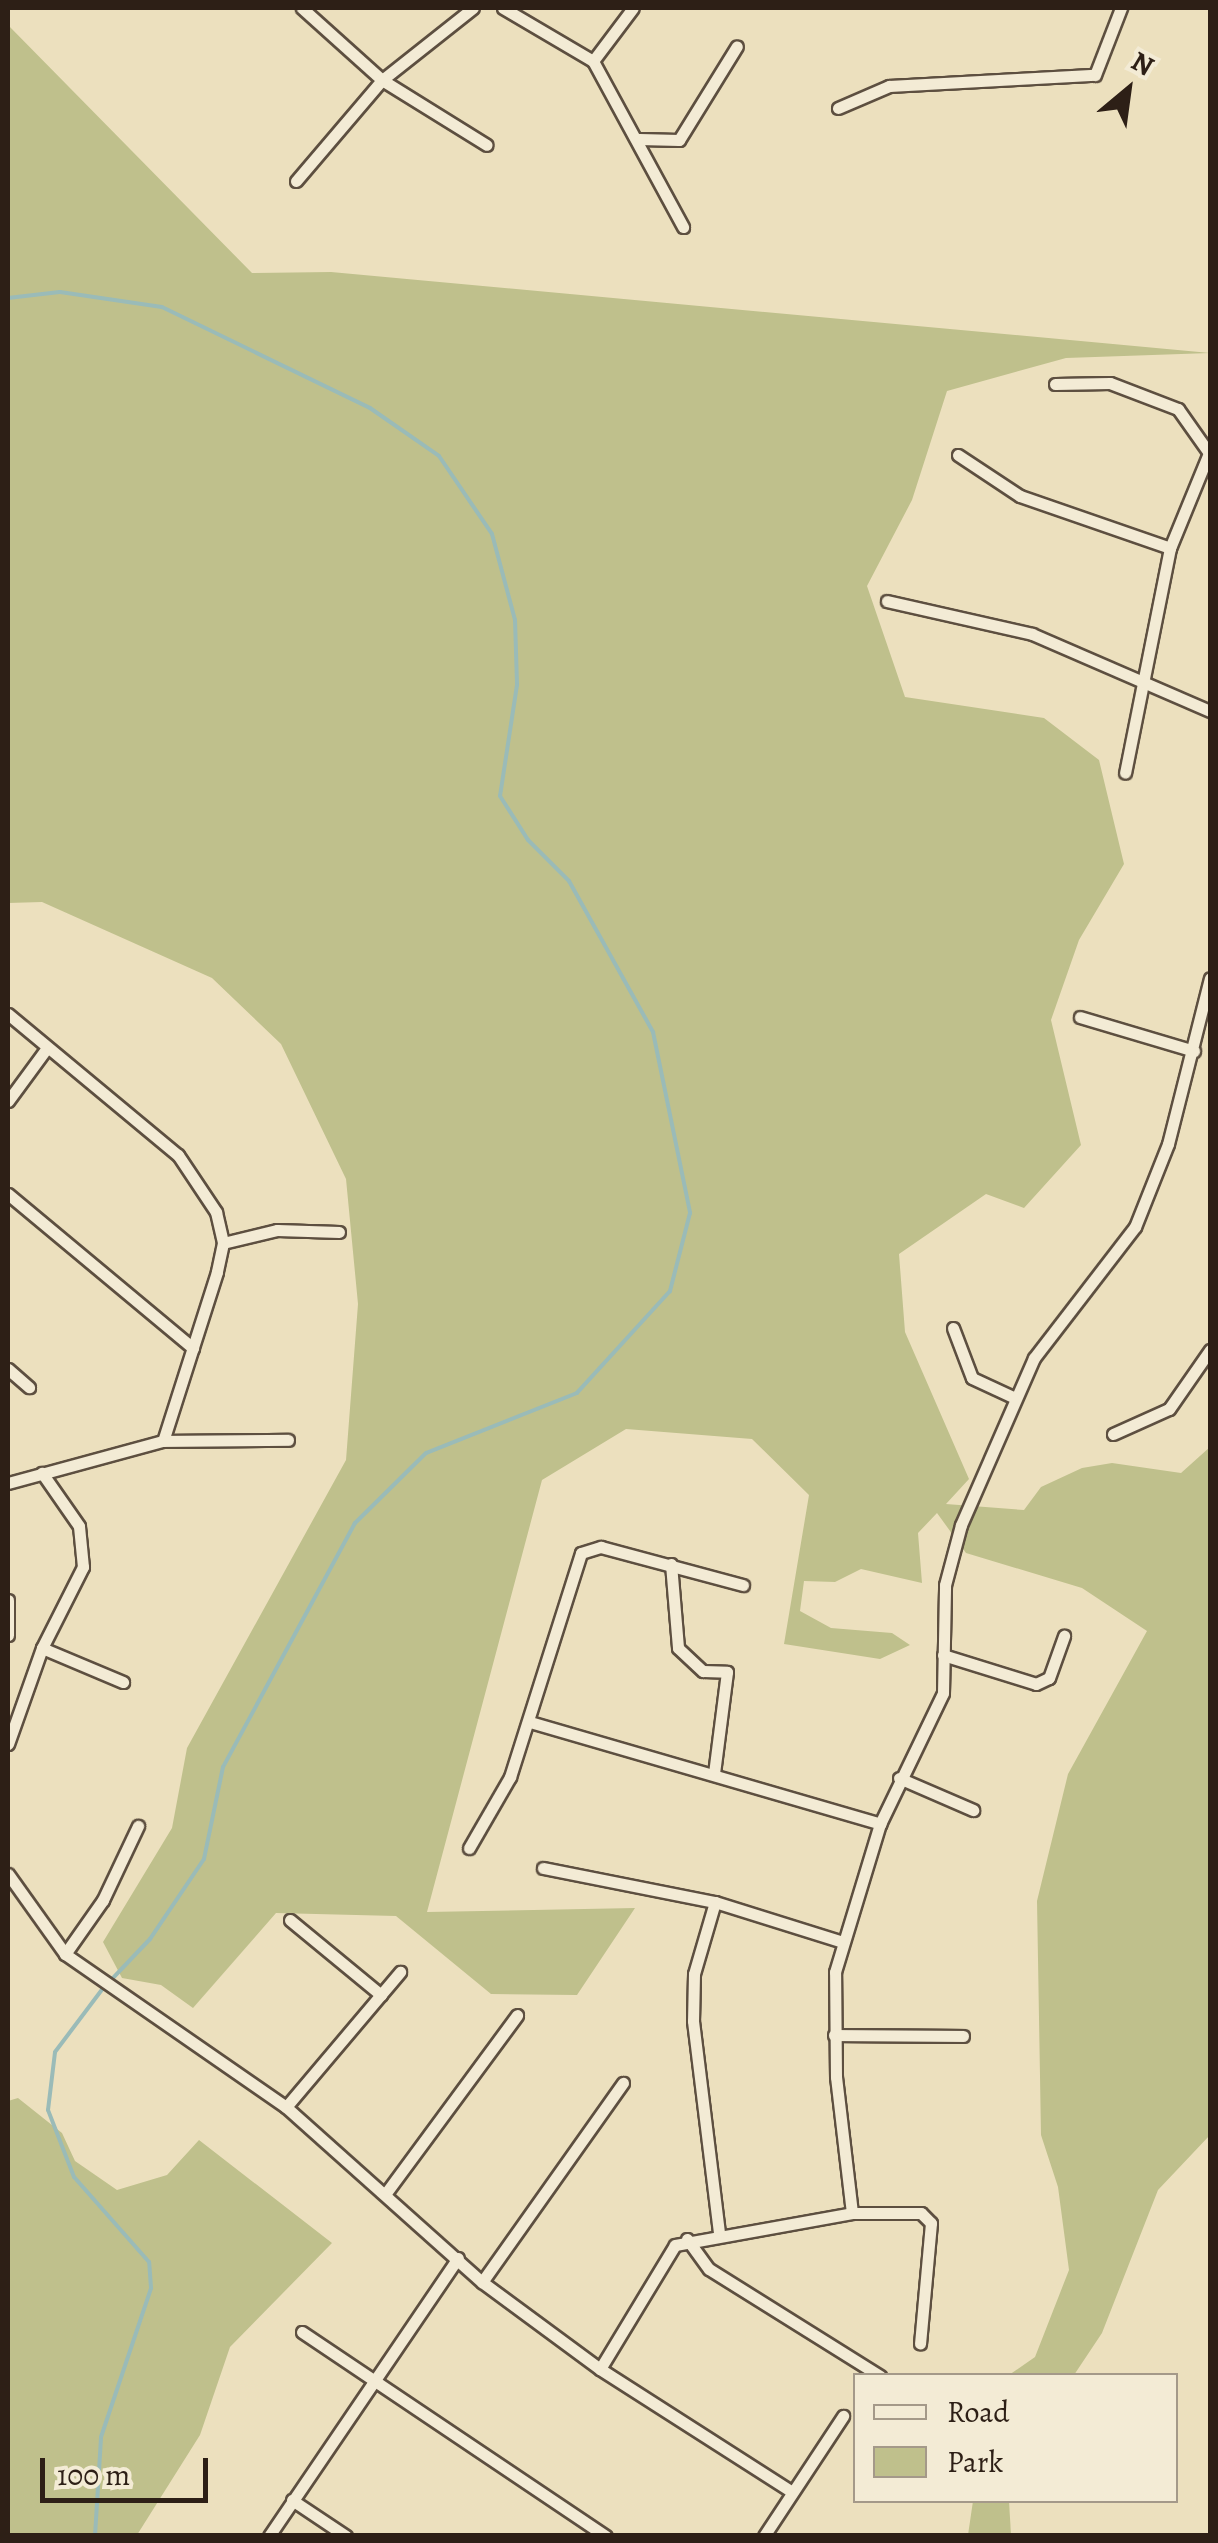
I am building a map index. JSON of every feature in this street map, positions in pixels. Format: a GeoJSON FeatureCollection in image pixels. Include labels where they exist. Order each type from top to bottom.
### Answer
{"type":"FeatureCollection","features":[{"type":"Feature","properties":{"kind":"street"},"geometry":{"type":"LineString","coordinates":[[302,8],[382,80],[486,145]]}},
{"type":"Feature","properties":{"kind":"street"},"geometry":{"type":"LineString","coordinates":[[296,182],[382,80],[473,8]]}},
{"type":"Feature","properties":{"kind":"street"},"geometry":{"type":"LineString","coordinates":[[503,8],[594,61],[640,139],[683,227]]}},
{"type":"Feature","properties":{"kind":"street"},"geometry":{"type":"LineString","coordinates":[[594,61],[633,8]]}},
{"type":"Feature","properties":{"kind":"street"},"geometry":{"type":"LineString","coordinates":[[838,108],[889,86],[1095,75],[1122,8]]}},
{"type":"Feature","properties":{"kind":"street"},"geometry":{"type":"LineString","coordinates":[[640,139],[679,140],[736,46]]}},
{"type":"Feature","properties":{"kind":"street"},"geometry":{"type":"LineString","coordinates":[[1055,384],[1110,383],[1178,409],[1197,426],[1209,453],[1170,548],[1147,681],[1125,773]]}},
{"type":"Feature","properties":{"kind":"street"},"geometry":{"type":"LineString","coordinates":[[958,456],[1020,496],[1170,548]]}},
{"type":"Feature","properties":{"kind":"street"},"geometry":{"type":"LineString","coordinates":[[887,601],[1032,634],[1210,711]]}},
{"type":"Feature","properties":{"kind":"street"},"geometry":{"type":"LineString","coordinates":[[852,2213],[834,2035],[843,1942],[880,1824],[943,1693],[945,1585],[960,1525],[1034,1358],[1135,1227],[1194,1051],[1210,979]]}},
{"type":"Feature","properties":{"kind":"street"},"geometry":{"type":"LineString","coordinates":[[8,1014],[178,1155],[203,1185],[223,1243],[163,1441]]}},
{"type":"Feature","properties":{"kind":"street"},"geometry":{"type":"LineString","coordinates":[[1080,1017],[1194,1051]]}},
{"type":"Feature","properties":{"kind":"street"},"geometry":{"type":"LineString","coordinates":[[8,1102],[48,1048]]}},
{"type":"Feature","properties":{"kind":"street"},"geometry":{"type":"LineString","coordinates":[[8,1194],[194,1348]]}},
{"type":"Feature","properties":{"kind":"street"},"geometry":{"type":"LineString","coordinates":[[223,1243],[277,1230],[340,1232]]}},
{"type":"Feature","properties":{"kind":"street"},"geometry":{"type":"LineString","coordinates":[[952,1328],[972,1378],[1015,1398]]}},
{"type":"Feature","properties":{"kind":"street"},"geometry":{"type":"LineString","coordinates":[[1113,1434],[1182,1398],[1210,1350]]}},
{"type":"Feature","properties":{"kind":"street"},"geometry":{"type":"LineString","coordinates":[[8,1370],[29,1387]]}},
{"type":"Feature","properties":{"kind":"street"},"geometry":{"type":"LineString","coordinates":[[8,1482],[163,1441],[288,1440]]}},
{"type":"Feature","properties":{"kind":"street"},"geometry":{"type":"LineString","coordinates":[[8,1744],[42,1648],[83,1567],[79,1526],[42,1472]]}},
{"type":"Feature","properties":{"kind":"street"},"geometry":{"type":"LineString","coordinates":[[470,1848],[510,1777],[530,1722],[542,1660],[581,1554],[601,1547],[743,1585]]}},
{"type":"Feature","properties":{"kind":"street"},"geometry":{"type":"LineString","coordinates":[[671,1564],[678,1648],[703,1671],[727,1672],[714,1773]]}},
{"type":"Feature","properties":{"kind":"street"},"geometry":{"type":"LineString","coordinates":[[8,1600],[9,1626]]}},
{"type":"Feature","properties":{"kind":"street"},"geometry":{"type":"LineString","coordinates":[[943,1655],[1036,1684],[1049,1678],[1064,1636]]}},
{"type":"Feature","properties":{"kind":"street"},"geometry":{"type":"LineString","coordinates":[[42,1648],[123,1682]]}},
{"type":"Feature","properties":{"kind":"street"},"geometry":{"type":"LineString","coordinates":[[530,1722],[880,1824]]}},
{"type":"Feature","properties":{"kind":"street"},"geometry":{"type":"LineString","coordinates":[[899,1778],[973,1810]]}},
{"type":"Feature","properties":{"kind":"street"},"geometry":{"type":"LineString","coordinates":[[65,1954],[104,1900],[138,1826]]}},
{"type":"Feature","properties":{"kind":"street"},"geometry":{"type":"LineString","coordinates":[[544,1868],[716,1902],[843,1942]]}},
{"type":"Feature","properties":{"kind":"street"},"geometry":{"type":"LineString","coordinates":[[8,1874],[65,1954],[90,1974],[286,2107],[482,2282],[600,2369],[792,2491]]}},
{"type":"Feature","properties":{"kind":"street"},"geometry":{"type":"LineString","coordinates":[[716,1902],[694,1974],[692,2021],[719,2232]]}},
{"type":"Feature","properties":{"kind":"street"},"geometry":{"type":"LineString","coordinates":[[290,1920],[380,1995]]}},
{"type":"Feature","properties":{"kind":"street"},"geometry":{"type":"LineString","coordinates":[[286,2107],[400,1972]]}},
{"type":"Feature","properties":{"kind":"street"},"geometry":{"type":"LineString","coordinates":[[386,2193],[517,2015]]}},
{"type":"Feature","properties":{"kind":"street"},"geometry":{"type":"LineString","coordinates":[[834,2035],[963,2036]]}},
{"type":"Feature","properties":{"kind":"street"},"geometry":{"type":"LineString","coordinates":[[482,2282],[623,2082]]}},
{"type":"Feature","properties":{"kind":"street"},"geometry":{"type":"LineString","coordinates":[[600,2369],[667,2254],[687,2240],[852,2213],[922,2213],[932,2223],[920,2344]]}},
{"type":"Feature","properties":{"kind":"street"},"geometry":{"type":"LineString","coordinates":[[687,2240],[708,2269],[875,2373]]}},
{"type":"Feature","properties":{"kind":"street"},"geometry":{"type":"LineString","coordinates":[[268,2536],[367,2382],[458,2258]]}},
{"type":"Feature","properties":{"kind":"street"},"geometry":{"type":"LineString","coordinates":[[302,2332],[367,2382],[606,2536]]}},
{"type":"Feature","properties":{"kind":"street"},"geometry":{"type":"LineString","coordinates":[[764,2536],[842,2416]]}},
{"type":"Feature","properties":{"kind":"street"},"geometry":{"type":"LineString","coordinates":[[292,2500],[346,2536]]}},
{"type":"Feature","properties":{"kind":"green space"},"geometry":{"type":"Polygon","coordinates":[[[8,25],[252,273],[331,272],[1210,353],[1066,358],[947,391],[912,500],[867,586],[905,697],[1044,718],[1099,760],[1124,864],[1079,940],[1051,1020],[1081,1145],[1024,1208],[986,1194],[899,1254],[905,1332],[969,1479],[946,1504],[1024,1510],[1041,1487],[1082,1468],[1112,1463],[1181,1473],[1210,1447],[1210,2135],[1158,2190],[1102,2333],[1075,2373],[1012,2373],[1035,2357],[1069,2270],[1058,2187],[1041,2135],[1037,1901],[1068,1774],[1147,1631],[1082,1588],[966,1553],[937,1513],[918,1533],[922,1583],[861,1569],[835,1582],[804,1581],[800,1611],[831,1628],[892,1633],[910,1645],[880,1659],[784,1644],[809,1495],[752,1439],[626,1429],[542,1480],[427,1912],[635,1908],[577,1995],[491,1994],[396,1916],[276,1913],[193,2008],[161,1985],[122,1978],[103,1942],[172,1828],[187,1748],[346,1460],[358,1304],[346,1179],[281,1044],[212,978],[42,902],[8,903],[8,25]]]}},
{"type":"Feature","properties":{"kind":"green space"},"geometry":{"type":"Polygon","coordinates":[[[18,2098],[62,2133],[75,2161],[117,2190],[167,2175],[199,2140],[332,2243],[230,2347],[200,2435],[137,2535],[8,2535],[8,2101],[18,2098]]]}},
{"type":"Feature","properties":{"kind":"green space"},"geometry":{"type":"Polygon","coordinates":[[[973,2503],[1009,2503],[1011,2535],[968,2535],[973,2503]]]}},
{"type":"Feature","properties":{"kind":"waterway"},"geometry":{"type":"LineString","coordinates":[[8,298],[60,292],[162,307],[370,408],[439,456],[492,534],[515,620],[517,685],[500,796],[528,840],[569,881],[653,1032],[690,1213],[670,1291],[577,1393],[426,1453],[355,1523],[223,1767],[204,1859],[150,1939],[111,1980]]}},
{"type":"Feature","properties":{"kind":"waterway"},"geometry":{"type":"LineString","coordinates":[[95,2536],[101,2437],[151,2288],[149,2262],[74,2177],[48,2110],[55,2052],[104,1987]]}}]}
